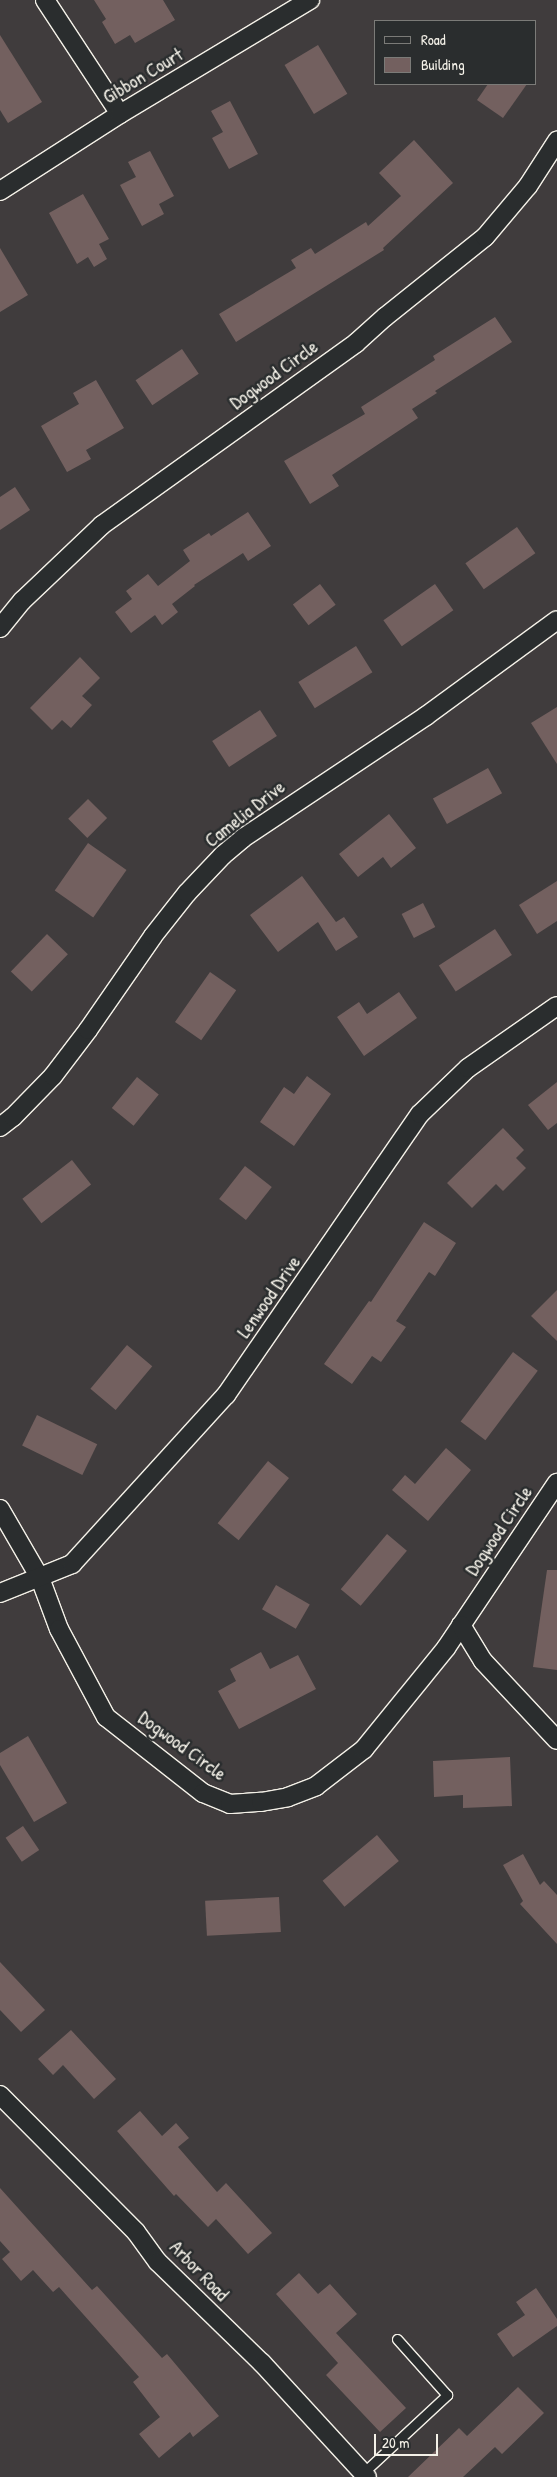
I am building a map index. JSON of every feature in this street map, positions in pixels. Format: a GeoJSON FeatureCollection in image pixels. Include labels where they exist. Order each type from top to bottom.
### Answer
{"type":"FeatureCollection","features":[{"type":"Feature","properties":{"kind":"street"},"geometry":{"type":"LineString","coordinates":[[45,0],[120,114]]}},
{"type":"Feature","properties":{"kind":"street","name":"Gibbon Court"},"geometry":{"type":"LineString","coordinates":[[0,191],[120,114],[310,0]]}},
{"type":"Feature","properties":{"kind":"street","name":"Dogwood Circle"},"geometry":{"type":"LineString","coordinates":[[0,628],[22,601],[102,525],[356,343],[385,317],[485,237],[528,186],[557,141]]}},
{"type":"Feature","properties":{"kind":"street","name":"Camelia Drive"},"geometry":{"type":"LineString","coordinates":[[0,1127],[13,1117],[53,1076],[88,1030],[153,936],[187,893],[223,855],[243,838],[426,716],[557,620]]}},
{"type":"Feature","properties":{"kind":"street","name":"Lenwood Drive"},"geometry":{"type":"LineString","coordinates":[[0,1593],[72,1564],[226,1396],[420,1114],[468,1068],[557,1006]]}},
{"type":"Feature","properties":{"kind":"street","name":"Dogwood Circle"},"geometry":{"type":"LineString","coordinates":[[0,1509],[40,1578],[62,1636],[106,1717],[203,1793],[230,1804],[261,1802],[288,1797],[316,1786],[339,1771],[364,1749],[446,1648],[557,1483]]}},
{"type":"Feature","properties":{"kind":"street"},"geometry":{"type":"LineString","coordinates":[[461,1625],[483,1661],[557,1740]]}},
{"type":"Feature","properties":{"kind":"street","name":"Arbor Road"},"geometry":{"type":"LineString","coordinates":[[0,2095],[136,2232],[158,2262],[262,2363],[365,2475]]}},
{"type":"Feature","properties":{"kind":"lane"},"geometry":{"type":"LineString","coordinates":[[365,2475],[447,2396],[397,2339]]}},
{"type":"Feature","properties":{"kind":"building"},"geometry":{"type":"Polygon","coordinates":[[[94,0],[163,0],[175,20],[135,43],[130,35],[115,44],[102,22],[106,19],[94,0]]]}},
{"type":"Feature","properties":{"kind":"building"},"geometry":{"type":"Polygon","coordinates":[[[0,35],[42,102],[8,123],[0,110],[0,35]]]}},
{"type":"Feature","properties":{"kind":"building"},"geometry":{"type":"Polygon","coordinates":[[[318,45],[347,94],[314,114],[285,65],[318,45]]]}},
{"type":"Feature","properties":{"kind":"building"},"geometry":{"type":"Polygon","coordinates":[[[487,85],[526,85],[503,118],[477,100],[487,85]]]}},
{"type":"Feature","properties":{"kind":"building"},"geometry":{"type":"Polygon","coordinates":[[[230,101],[258,154],[229,169],[212,138],[223,132],[211,111],[230,101]]]}},
{"type":"Feature","properties":{"kind":"building"},"geometry":{"type":"Polygon","coordinates":[[[414,140],[453,183],[383,248],[384,250],[236,342],[219,314],[296,268],[291,260],[311,248],[315,254],[366,222],[368,226],[401,196],[379,173],[414,140]]]}},
{"type":"Feature","properties":{"kind":"building"},"geometry":{"type":"Polygon","coordinates":[[[150,151],[174,196],[159,204],[164,214],[142,226],[120,185],[136,177],[128,162],[150,151]]]}},
{"type":"Feature","properties":{"kind":"building"},"geometry":{"type":"Polygon","coordinates":[[[83,194],[109,239],[99,244],[107,259],[94,267],[88,257],[77,264],[49,213],[83,194]]]}},
{"type":"Feature","properties":{"kind":"building"},"geometry":{"type":"Polygon","coordinates":[[[0,248],[28,295],[0,312],[0,248]]]}},
{"type":"Feature","properties":{"kind":"building"},"geometry":{"type":"Polygon","coordinates":[[[495,317],[512,342],[435,391],[437,393],[412,409],[418,418],[332,475],[339,486],[310,504],[284,461],[365,414],[361,407],[435,360],[433,356],[495,317]]]}},
{"type":"Feature","properties":{"kind":"building"},"geometry":{"type":"Polygon","coordinates":[[[182,349],[199,374],[152,405],[136,380],[182,349]]]}},
{"type":"Feature","properties":{"kind":"building"},"geometry":{"type":"Polygon","coordinates":[[[96,380],[124,428],[86,450],[91,459],[67,472],[41,426],[79,404],[73,393],[96,380]]]}},
{"type":"Feature","properties":{"kind":"building"},"geometry":{"type":"Polygon","coordinates":[[[15,487],[30,510],[0,530],[0,497],[15,487]]]}},
{"type":"Feature","properties":{"kind":"building"},"geometry":{"type":"Polygon","coordinates":[[[248,512],[271,546],[248,561],[243,553],[194,585],[172,604],[178,612],[162,625],[155,615],[131,633],[115,612],[132,599],[126,591],[148,574],[158,586],[190,561],[183,550],[209,533],[211,536],[248,512]]]}},
{"type":"Feature","properties":{"kind":"building"},"geometry":{"type":"Polygon","coordinates":[[[517,527],[535,553],[484,589],[465,563],[517,527]]]}},
{"type":"Feature","properties":{"kind":"building"},"geometry":{"type":"Polygon","coordinates":[[[320,584],[336,605],[308,625],[293,604],[320,584]]]}},
{"type":"Feature","properties":{"kind":"building"},"geometry":{"type":"Polygon","coordinates":[[[435,584],[453,610],[402,646],[383,620],[435,584]]]}},
{"type":"Feature","properties":{"kind":"building"},"geometry":{"type":"Polygon","coordinates":[[[356,646],[372,672],[315,708],[298,682],[356,646]]]}},
{"type":"Feature","properties":{"kind":"building"},"geometry":{"type":"Polygon","coordinates":[[[80,657],[100,678],[82,696],[92,705],[71,728],[62,720],[52,730],[30,708],[80,657]]]}},
{"type":"Feature","properties":{"kind":"building"},"geometry":{"type":"Polygon","coordinates":[[[557,707],[557,764],[531,723],[557,707]]]}},
{"type":"Feature","properties":{"kind":"building"},"geometry":{"type":"Polygon","coordinates":[[[260,710],[277,736],[229,767],[212,741],[260,710]]]}},
{"type":"Feature","properties":{"kind":"building"},"geometry":{"type":"Polygon","coordinates":[[[488,768],[502,793],[447,824],[433,799],[488,768]]]}},
{"type":"Feature","properties":{"kind":"building"},"geometry":{"type":"Polygon","coordinates":[[[88,799],[107,818],[87,838],[68,819],[88,799]]]}},
{"type":"Feature","properties":{"kind":"building"},"geometry":{"type":"Polygon","coordinates":[[[389,814],[416,848],[391,868],[383,857],[358,877],[339,854],[389,814]]]}},
{"type":"Feature","properties":{"kind":"building"},"geometry":{"type":"Polygon","coordinates":[[[88,843],[127,870],[93,917],[55,891],[88,843]]]}},
{"type":"Feature","properties":{"kind":"building"},"geometry":{"type":"Polygon","coordinates":[[[302,876],[336,922],[344,917],[358,937],[336,951],[318,922],[278,952],[250,915],[302,876]]]}},
{"type":"Feature","properties":{"kind":"building"},"geometry":{"type":"Polygon","coordinates":[[[557,881],[557,921],[537,934],[519,905],[557,881]]]}},
{"type":"Feature","properties":{"kind":"building"},"geometry":{"type":"Polygon","coordinates":[[[423,903],[435,927],[414,938],[402,914],[423,903]]]}},
{"type":"Feature","properties":{"kind":"building"},"geometry":{"type":"Polygon","coordinates":[[[495,929],[512,955],[456,991],[439,965],[495,929]]]}},
{"type":"Feature","properties":{"kind":"building"},"geometry":{"type":"Polygon","coordinates":[[[47,934],[68,954],[32,992],[11,971],[47,934]]]}},
{"type":"Feature","properties":{"kind":"building"},"geometry":{"type":"Polygon","coordinates":[[[210,972],[236,990],[201,1040],[175,1022],[210,972]]]}},
{"type":"Feature","properties":{"kind":"building"},"geometry":{"type":"Polygon","coordinates":[[[399,992],[417,1018],[364,1056],[337,1017],[359,1002],[367,1014],[399,992]]]}},
{"type":"Feature","properties":{"kind":"building"},"geometry":{"type":"Polygon","coordinates":[[[307,1076],[331,1094],[294,1146],[260,1122],[284,1087],[294,1094],[307,1076]]]}},
{"type":"Feature","properties":{"kind":"building"},"geometry":{"type":"Polygon","coordinates":[[[137,1077],[159,1095],[134,1126],[112,1108],[137,1077]]]}},
{"type":"Feature","properties":{"kind":"building"},"geometry":{"type":"Polygon","coordinates":[[[557,1082],[557,1123],[548,1130],[528,1105],[557,1082]]]}},
{"type":"Feature","properties":{"kind":"building"},"geometry":{"type":"Polygon","coordinates":[[[503,1128],[524,1150],[516,1158],[526,1168],[503,1191],[496,1184],[472,1208],[447,1183],[503,1128]]]}},
{"type":"Feature","properties":{"kind":"building"},"geometry":{"type":"Polygon","coordinates":[[[72,1160],[91,1184],[41,1223],[22,1199],[72,1160]]]}},
{"type":"Feature","properties":{"kind":"building"},"geometry":{"type":"Polygon","coordinates":[[[245,1166],[272,1187],[246,1220],[219,1199],[245,1166]]]}},
{"type":"Feature","properties":{"kind":"building"},"geometry":{"type":"Polygon","coordinates":[[[424,1222],[456,1243],[435,1276],[429,1272],[396,1321],[406,1327],[381,1362],[372,1356],[352,1384],[324,1364],[369,1301],[371,1302],[424,1222]]]}},
{"type":"Feature","properties":{"kind":"building"},"geometry":{"type":"Polygon","coordinates":[[[557,1290],[557,1341],[531,1316],[557,1290]]]}},
{"type":"Feature","properties":{"kind":"building"},"geometry":{"type":"Polygon","coordinates":[[[127,1345],[152,1366],[116,1410],[90,1389],[127,1345]]]}},
{"type":"Feature","properties":{"kind":"building"},"geometry":{"type":"Polygon","coordinates":[[[513,1352],[538,1371],[485,1440],[461,1421],[513,1352]]]}},
{"type":"Feature","properties":{"kind":"building"},"geometry":{"type":"Polygon","coordinates":[[[37,1415],[97,1444],[82,1475],[22,1446],[37,1415]]]}},
{"type":"Feature","properties":{"kind":"building"},"geometry":{"type":"Polygon","coordinates":[[[446,1448],[471,1470],[428,1521],[392,1490],[405,1475],[415,1484],[446,1448]]]}},
{"type":"Feature","properties":{"kind":"building"},"geometry":{"type":"Polygon","coordinates":[[[268,1461],[289,1478],[239,1540],[218,1523],[268,1461]]]}},
{"type":"Feature","properties":{"kind":"building"},"geometry":{"type":"Polygon","coordinates":[[[387,1534],[407,1551],[361,1606],[341,1589],[387,1534]]]}},
{"type":"Feature","properties":{"kind":"building"},"geometry":{"type":"Polygon","coordinates":[[[547,1570],[557,1570],[557,1670],[533,1667],[547,1570]]]}},
{"type":"Feature","properties":{"kind":"building"},"geometry":{"type":"Polygon","coordinates":[[[276,1585],[310,1604],[296,1629],[262,1609],[276,1585]]]}},
{"type":"Feature","properties":{"kind":"building"},"geometry":{"type":"Polygon","coordinates":[[[261,1652],[270,1669],[298,1655],[316,1689],[239,1729],[218,1691],[236,1681],[230,1669],[261,1652]]]}},
{"type":"Feature","properties":{"kind":"building"},"geometry":{"type":"Polygon","coordinates":[[[28,1736],[67,1803],[34,1822],[0,1765],[0,1753],[28,1736]]]}},
{"type":"Feature","properties":{"kind":"building"},"geometry":{"type":"Polygon","coordinates":[[[510,1757],[512,1806],[463,1808],[463,1795],[434,1797],[433,1761],[510,1757]]]}},
{"type":"Feature","properties":{"kind":"building"},"geometry":{"type":"Polygon","coordinates":[[[23,1826],[39,1850],[22,1862],[6,1838],[23,1826]]]}},
{"type":"Feature","properties":{"kind":"building"},"geometry":{"type":"Polygon","coordinates":[[[377,1835],[399,1861],[344,1907],[323,1881],[377,1835]]]}},
{"type":"Feature","properties":{"kind":"building"},"geometry":{"type":"Polygon","coordinates":[[[523,1854],[540,1885],[544,1881],[557,1895],[557,1944],[520,1904],[523,1901],[503,1865],[523,1854]]]}},
{"type":"Feature","properties":{"kind":"building"},"geometry":{"type":"Polygon","coordinates":[[[279,1897],[281,1932],[207,1936],[205,1901],[279,1897]]]}},
{"type":"Feature","properties":{"kind":"building"},"geometry":{"type":"Polygon","coordinates":[[[0,1962],[45,2010],[21,2032],[0,2010],[0,1962]]]}},
{"type":"Feature","properties":{"kind":"building"},"geometry":{"type":"Polygon","coordinates":[[[71,2030],[116,2079],[94,2099],[63,2065],[53,2075],[38,2059],[71,2030]]]}},
{"type":"Feature","properties":{"kind":"building"},"geometry":{"type":"Polygon","coordinates":[[[140,2111],[162,2136],[176,2123],[189,2138],[178,2147],[217,2192],[226,2183],[272,2233],[248,2254],[216,2219],[208,2227],[176,2194],[174,2196],[117,2131],[140,2111]]]}},
{"type":"Feature","properties":{"kind":"building"},"geometry":{"type":"Polygon","coordinates":[[[0,2188],[92,2290],[97,2286],[162,2358],[167,2354],[219,2416],[193,2437],[190,2432],[159,2458],[139,2434],[160,2417],[133,2382],[139,2377],[59,2287],[53,2292],[33,2270],[21,2281],[2,2259],[10,2252],[0,2241],[0,2188]]]}},
{"type":"Feature","properties":{"kind":"building"},"geometry":{"type":"Polygon","coordinates":[[[299,2273],[318,2294],[330,2284],[357,2314],[336,2333],[406,2408],[380,2432],[326,2375],[338,2363],[276,2294],[299,2273]]]}},
{"type":"Feature","properties":{"kind":"building"},"geometry":{"type":"Polygon","coordinates":[[[536,2288],[557,2319],[557,2326],[513,2357],[497,2334],[525,2315],[516,2302],[536,2288]]]}},
{"type":"Feature","properties":{"kind":"building"},"geometry":{"type":"Polygon","coordinates":[[[518,2387],[544,2413],[502,2454],[495,2447],[463,2477],[408,2477],[459,2428],[467,2436],[518,2387]]]}}]}
